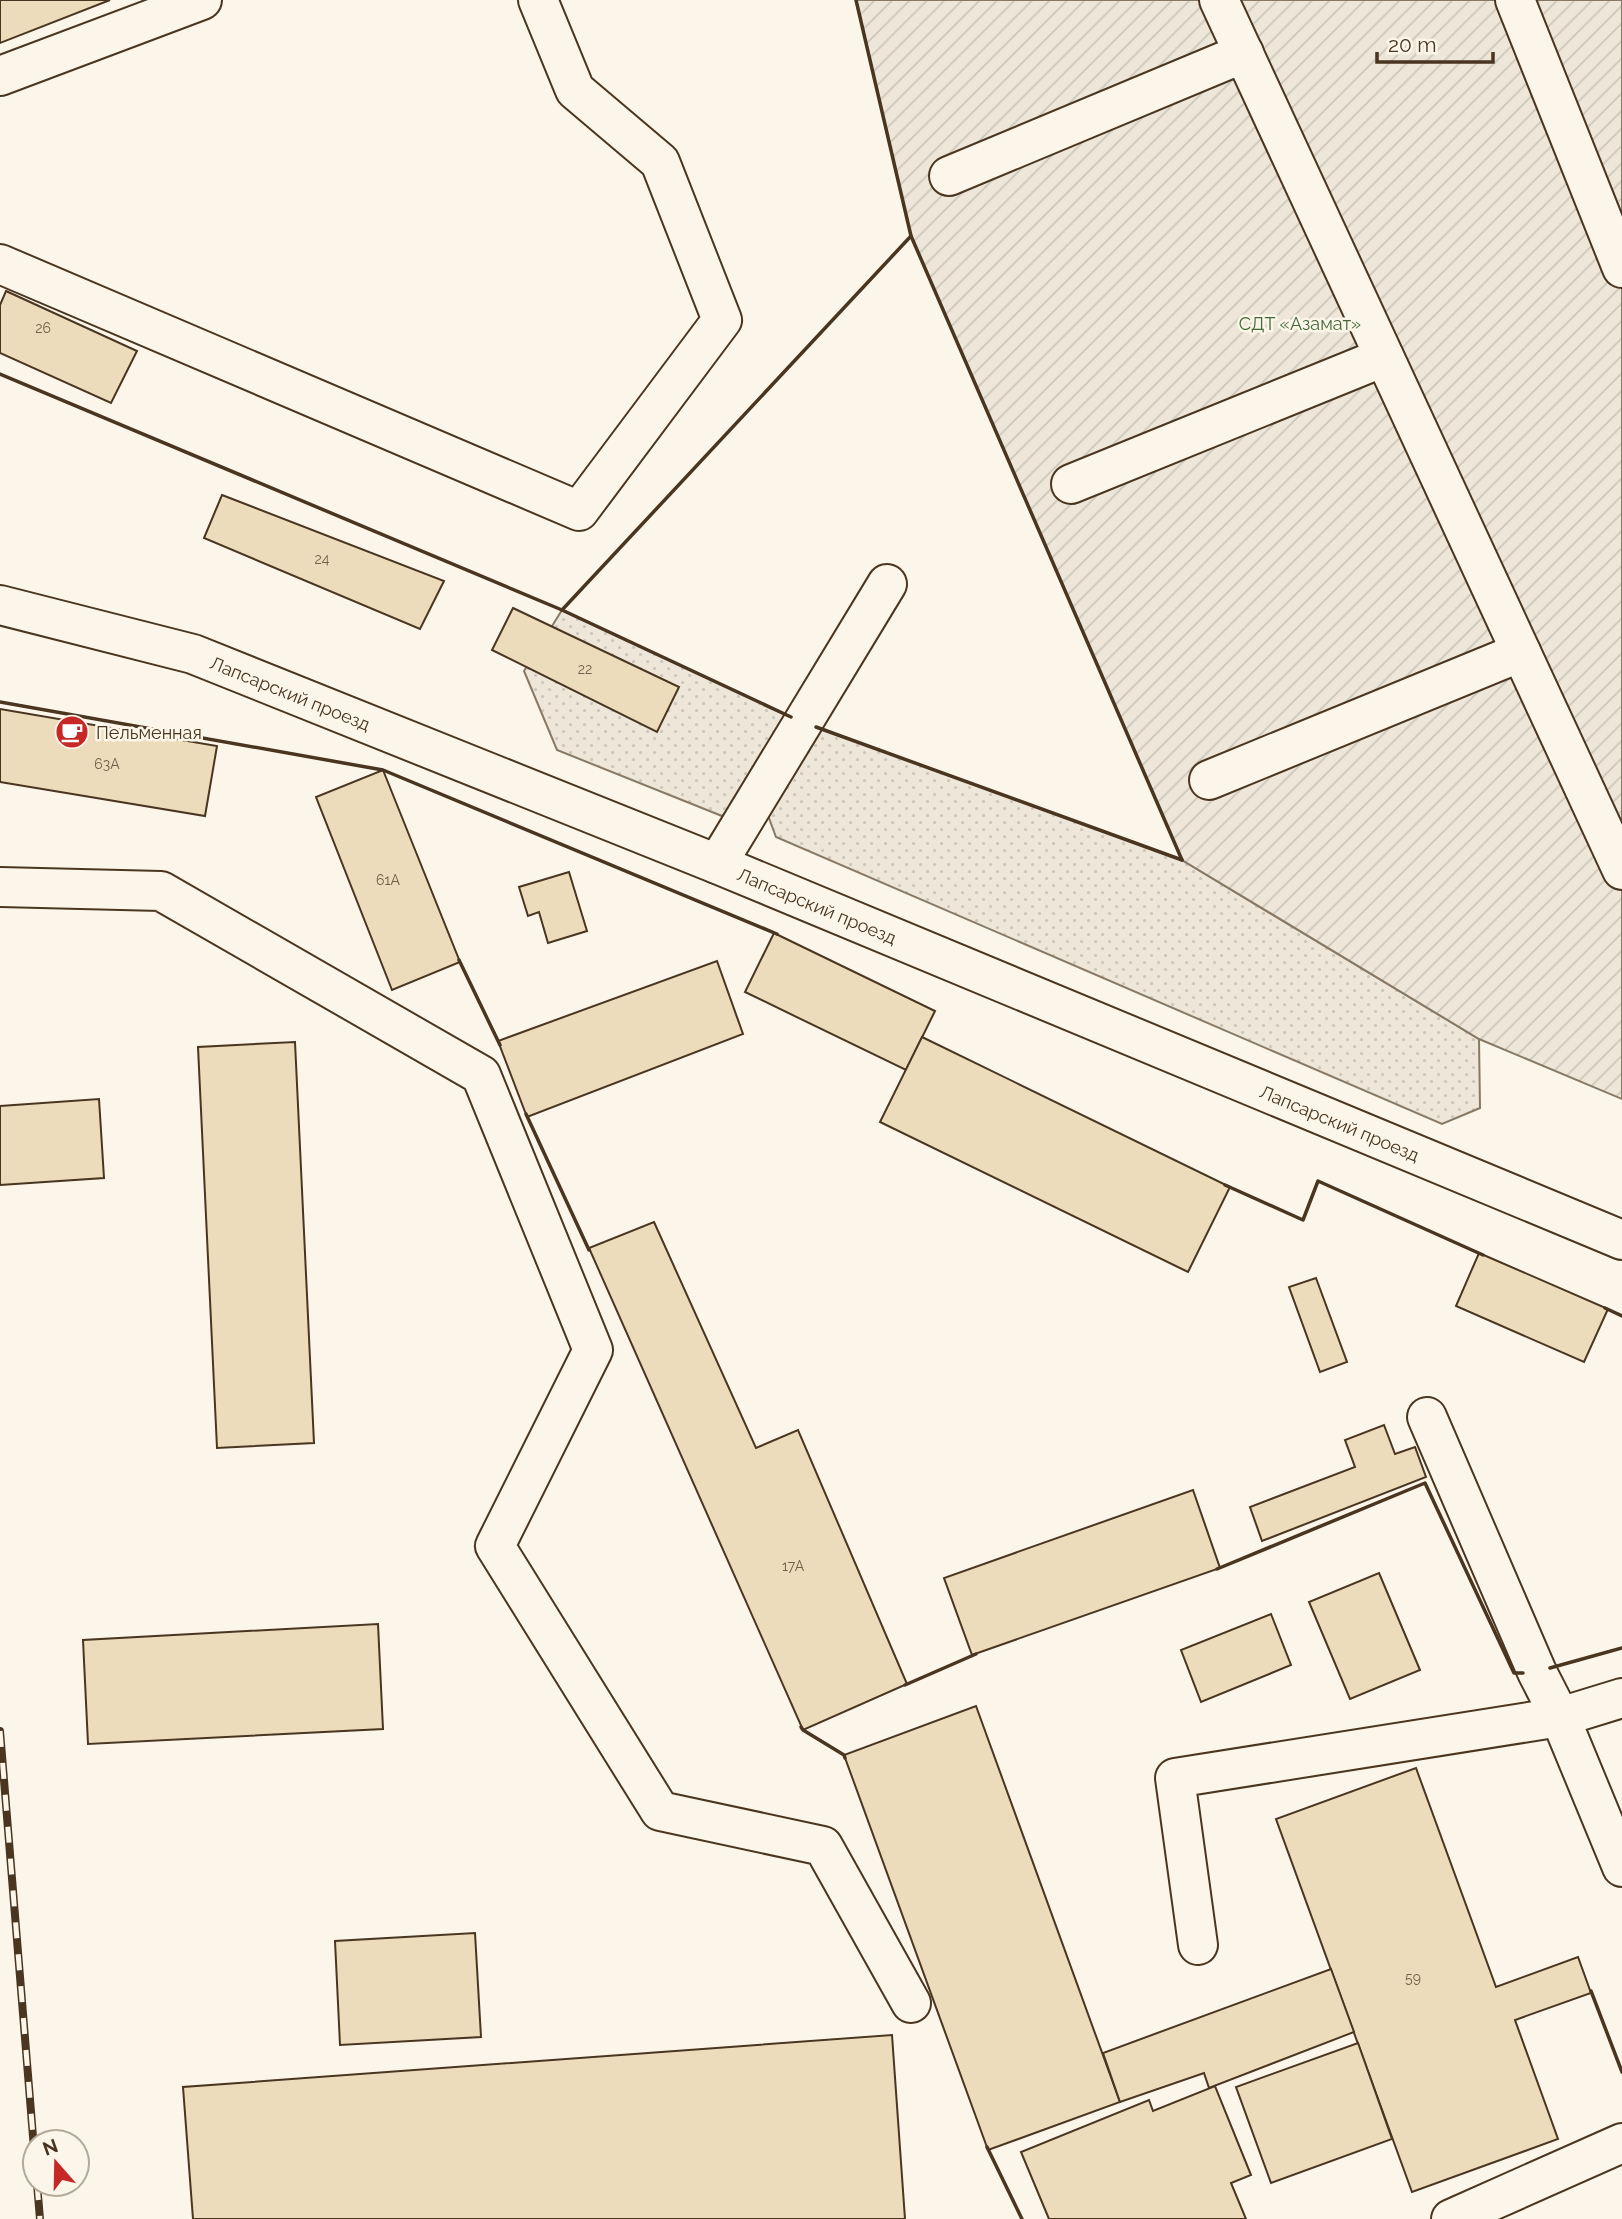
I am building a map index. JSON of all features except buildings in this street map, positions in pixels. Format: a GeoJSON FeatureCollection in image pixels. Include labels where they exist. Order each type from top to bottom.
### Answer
{"type":"FeatureCollection","features":[{"type":"Feature","properties":{"kind":"street"},"geometry":{"type":"LineString","coordinates":[[0,76],[202,0]]}},
{"type":"Feature","properties":{"kind":"street"},"geometry":{"type":"LineString","coordinates":[[0,264],[579,511],[722,320],[660,162],[575,90],[538,0]]}},
{"type":"Feature","properties":{"kind":"street"},"geometry":{"type":"LineString","coordinates":[[1219,0],[1622,870]]}},
{"type":"Feature","properties":{"kind":"street"},"geometry":{"type":"LineString","coordinates":[[1515,0],[1622,268]]}},
{"type":"Feature","properties":{"kind":"street"},"geometry":{"type":"LineString","coordinates":[[949,176],[1244,53]]}},
{"type":"Feature","properties":{"kind":"street"},"geometry":{"type":"LineString","coordinates":[[1071,484],[1384,357]]}},
{"type":"Feature","properties":{"kind":"street"},"geometry":{"type":"LineString","coordinates":[[717,864],[887,584]]}},
{"type":"Feature","properties":{"kind":"street","name":"Лапсарский проезд"},"geometry":{"type":"LineString","coordinates":[[0,605],[193,654],[717,864],[1622,1240]]}},
{"type":"Feature","properties":{"kind":"street"},"geometry":{"type":"LineString","coordinates":[[1209,780],[1521,652]]}},
{"type":"Feature","properties":{"kind":"street"},"geometry":{"type":"LineString","coordinates":[[0,887],[161,891],[481,1075],[593,1350],[495,1546],[660,1811],[823,1846],[911,2003]]}},
{"type":"Feature","properties":{"kind":"street"},"geometry":{"type":"LineString","coordinates":[[1427,1417],[1560,1717],[1622,1867]]}},
{"type":"Feature","properties":{"kind":"street"},"geometry":{"type":"LineString","coordinates":[[1198,1945],[1175,1778],[1560,1717],[1622,1698]]}},
{"type":"Feature","properties":{"kind":"street"},"geometry":{"type":"LineString","coordinates":[[1451,2219],[1622,2143]]}},
{"type":"Feature","properties":{"kind":"green space","name":"СДТ «Азамат»"},"geometry":{"type":"Polygon","coordinates":[[[856,0],[1622,0],[1622,1099],[1479,1039],[1182,860],[911,236],[856,0]]]}},
{"type":"Feature","properties":{"kind":"green space"},"geometry":{"type":"Polygon","coordinates":[[[562,610],[802,722],[1182,860],[1479,1039],[1480,1108],[1442,1124],[776,837],[757,786],[722,816],[557,750],[524,671],[562,610]]]}},
{"type":"Feature","properties":{"kind":"railway"},"geometry":{"type":"LineString","coordinates":[[0,1731],[32,2128]]}},
{"type":"Feature","properties":{"kind":"railway"},"geometry":{"type":"LineString","coordinates":[[38,2198],[40,2219]]}},
{"type":"Feature","properties":{"kind":"wall"},"geometry":{"type":"LineString","coordinates":[[856,0],[911,236],[1182,860]]}},
{"type":"Feature","properties":{"kind":"wall"},"geometry":{"type":"LineString","coordinates":[[562,610],[911,236]]}},
{"type":"Feature","properties":{"kind":"wall"},"geometry":{"type":"LineString","coordinates":[[0,374],[562,610],[791,717]]}},
{"type":"Feature","properties":{"kind":"wall"},"geometry":{"type":"LineString","coordinates":[[0,702],[383,770],[777,934]]}},
{"type":"Feature","properties":{"kind":"wall"},"geometry":{"type":"LineString","coordinates":[[816,727],[1182,860]]}},
{"type":"Feature","properties":{"kind":"wall"},"geometry":{"type":"LineString","coordinates":[[459,960],[500,1045]]}},
{"type":"Feature","properties":{"kind":"wall"},"geometry":{"type":"LineString","coordinates":[[526,1114],[589,1250]]}},
{"type":"Feature","properties":{"kind":"wall"},"geometry":{"type":"LineString","coordinates":[[1225,1185],[1303,1220],[1318,1181],[1483,1255]]}},
{"type":"Feature","properties":{"kind":"wall"},"geometry":{"type":"LineString","coordinates":[[1605,1308],[1622,1316]]}},
{"type":"Feature","properties":{"kind":"wall"},"geometry":{"type":"LineString","coordinates":[[1217,1569],[1425,1483],[1514,1673],[1523,1673]]}},
{"type":"Feature","properties":{"kind":"wall"},"geometry":{"type":"LineString","coordinates":[[1550,1668],[1622,1648]]}},
{"type":"Feature","properties":{"kind":"wall"},"geometry":{"type":"LineString","coordinates":[[905,1685],[976,1654]]}},
{"type":"Feature","properties":{"kind":"wall"},"geometry":{"type":"LineString","coordinates":[[801,1727],[845,1758]]}},
{"type":"Feature","properties":{"kind":"wall"},"geometry":{"type":"LineString","coordinates":[[1591,1991],[1622,2072]]}},
{"type":"Feature","properties":{"kind":"wall"},"geometry":{"type":"LineString","coordinates":[[987,2147],[1022,2219]]}},
{"type":"Feature","properties":{"kind":"place","name":"Пельменная"},"geometry":{"type":"Point","coordinates":[72,732]}}]}
